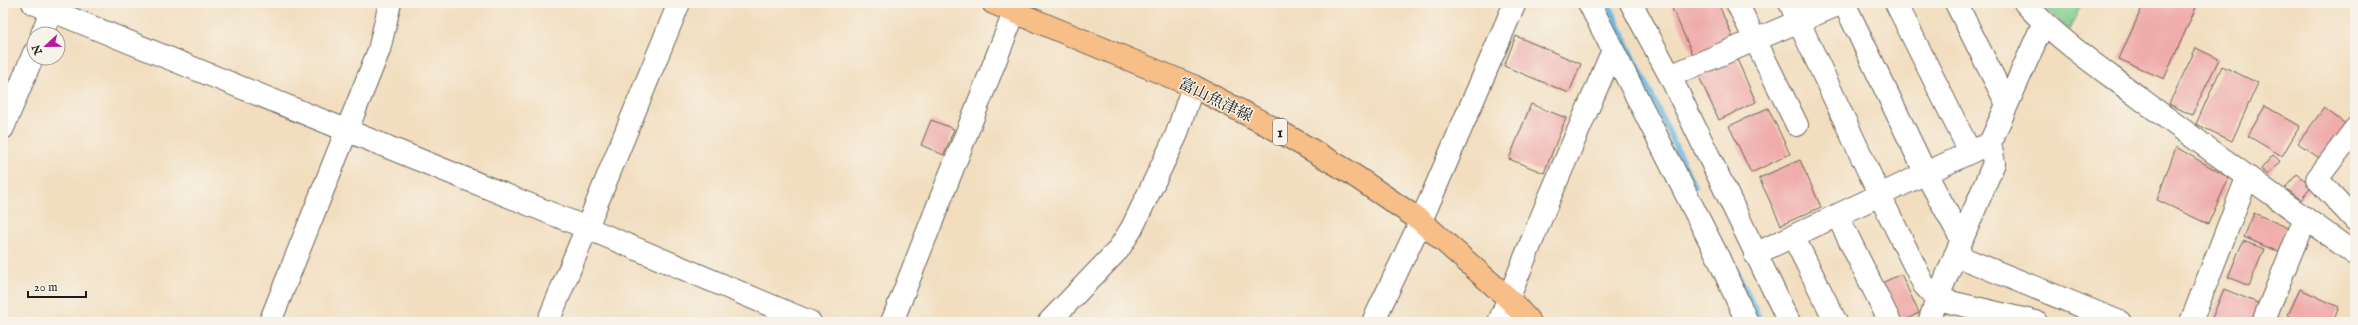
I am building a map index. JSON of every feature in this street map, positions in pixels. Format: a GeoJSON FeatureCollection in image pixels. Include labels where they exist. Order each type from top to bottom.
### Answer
{"type":"FeatureCollection","features":[{"type":"Feature","properties":{"kind":"main road","name":"富山魚津線"},"geometry":{"type":"LineString","coordinates":[[993,3],[1016,8],[1193,86],[1277,130],[1346,170],[1421,221],[1509,299],[1530,322]]}},
{"type":"Feature","properties":{"kind":"street"},"geometry":{"type":"LineString","coordinates":[[270,322],[348,132],[379,50],[390,3]]}},
{"type":"Feature","properties":{"kind":"street"},"geometry":{"type":"LineString","coordinates":[[548,322],[679,3]]}},
{"type":"Feature","properties":{"kind":"street"},"geometry":{"type":"LineString","coordinates":[[1373,322],[1421,221],[1515,3]]}},
{"type":"Feature","properties":{"kind":"street"},"geometry":{"type":"LineString","coordinates":[[1589,3],[1718,257],[1747,322]]}},
{"type":"Feature","properties":{"kind":"street"},"geometry":{"type":"LineString","coordinates":[[1631,3],[1670,76],[1789,322]]}},
{"type":"Feature","properties":{"kind":"street"},"geometry":{"type":"LineString","coordinates":[[1737,3],[1798,125]]}},
{"type":"Feature","properties":{"kind":"street"},"geometry":{"type":"LineString","coordinates":[[1670,76],[1755,40],[1795,12],[1843,3],[1925,172],[1959,247],[2120,322]]}},
{"type":"Feature","properties":{"kind":"street"},"geometry":{"type":"LineString","coordinates":[[1896,3],[1970,152]]}},
{"type":"Feature","properties":{"kind":"street"},"geometry":{"type":"LineString","coordinates":[[1956,3],[2007,104]]}},
{"type":"Feature","properties":{"kind":"street"},"geometry":{"type":"LineString","coordinates":[[2025,3],[2043,24],[2247,178],[2355,254]]}},
{"type":"Feature","properties":{"kind":"street"},"geometry":{"type":"LineString","coordinates":[[43,26],[46,6],[348,132],[587,228],[810,322]]}},
{"type":"Feature","properties":{"kind":"street"},"geometry":{"type":"LineString","coordinates":[[897,320],[1016,8]]}},
{"type":"Feature","properties":{"kind":"street"},"geometry":{"type":"LineString","coordinates":[[1795,12],[1879,194],[1924,286],[1937,299],[2036,322]]}},
{"type":"Feature","properties":{"kind":"street"},"geometry":{"type":"LineString","coordinates":[[1929,322],[1937,299],[1994,163],[1990,142],[2043,24]]}},
{"type":"Feature","properties":{"kind":"street"},"geometry":{"type":"LineString","coordinates":[[1500,322],[1613,50]]}},
{"type":"Feature","properties":{"kind":"street"},"geometry":{"type":"LineString","coordinates":[[3,128],[29,66]]}},
{"type":"Feature","properties":{"kind":"street"},"geometry":{"type":"LineString","coordinates":[[1056,319],[1118,250],[1132,228],[1176,136],[1193,86]]}},
{"type":"Feature","properties":{"kind":"street"},"geometry":{"type":"LineString","coordinates":[[2352,141],[2317,179],[2355,220]]}},
{"type":"Feature","properties":{"kind":"street"},"geometry":{"type":"LineString","coordinates":[[1756,254],[1990,142]]}},
{"type":"Feature","properties":{"kind":"street"},"geometry":{"type":"LineString","coordinates":[[2191,322],[2247,178]]}},
{"type":"Feature","properties":{"kind":"street"},"geometry":{"type":"LineString","coordinates":[[1837,215],[1890,322]]}},
{"type":"Feature","properties":{"kind":"street"},"geometry":{"type":"LineString","coordinates":[[2263,322],[2305,218]]}},
{"type":"Feature","properties":{"kind":"street"},"geometry":{"type":"LineString","coordinates":[[1794,236],[1836,322]]}},
{"type":"Feature","properties":{"kind":"green space"},"geometry":{"type":"Polygon","coordinates":[[[2041,3],[2082,3],[2069,30],[2041,3]]]}},
{"type":"Feature","properties":{"kind":"building"},"geometry":{"type":"Polygon","coordinates":[[[1684,3],[1718,3],[1733,38],[1693,55],[1672,8],[1684,3]]]}},
{"type":"Feature","properties":{"kind":"building"},"geometry":{"type":"Polygon","coordinates":[[[2144,3],[2198,3],[2164,79],[2119,59],[2144,3]]]}},
{"type":"Feature","properties":{"kind":"building"},"geometry":{"type":"Polygon","coordinates":[[[1516,36],[1581,64],[1569,93],[1504,66],[1516,36]]]}},
{"type":"Feature","properties":{"kind":"building"},"geometry":{"type":"Polygon","coordinates":[[[2196,48],[2219,59],[2192,115],[2169,104],[2196,48]]]}},
{"type":"Feature","properties":{"kind":"building"},"geometry":{"type":"Polygon","coordinates":[[[1736,57],[1756,102],[1719,120],[1698,75],[1736,57]]]}},
{"type":"Feature","properties":{"kind":"building"},"geometry":{"type":"Polygon","coordinates":[[[2222,66],[2258,83],[2232,141],[2196,124],[2222,66]]]}},
{"type":"Feature","properties":{"kind":"building"},"geometry":{"type":"Polygon","coordinates":[[[1531,104],[1566,118],[1544,173],[1509,159],[1531,104]]]}},
{"type":"Feature","properties":{"kind":"building"},"geometry":{"type":"Polygon","coordinates":[[[2265,106],[2300,126],[2282,156],[2248,136],[2265,106]]]}},
{"type":"Feature","properties":{"kind":"building"},"geometry":{"type":"Polygon","coordinates":[[[1768,108],[1790,154],[1751,173],[1729,126],[1768,108]]]}},
{"type":"Feature","properties":{"kind":"building"},"geometry":{"type":"Polygon","coordinates":[[[2324,108],[2351,128],[2326,163],[2298,143],[2324,108]]]}},
{"type":"Feature","properties":{"kind":"building"},"geometry":{"type":"Polygon","coordinates":[[[931,120],[954,129],[944,155],[921,145],[931,120]]]}},
{"type":"Feature","properties":{"kind":"building"},"geometry":{"type":"Polygon","coordinates":[[[2176,147],[2229,178],[2208,224],[2157,200],[2176,147]]]}},
{"type":"Feature","properties":{"kind":"building"},"geometry":{"type":"Polygon","coordinates":[[[2273,155],[2280,161],[2268,175],[2261,169],[2273,155]]]}},
{"type":"Feature","properties":{"kind":"building"},"geometry":{"type":"Polygon","coordinates":[[[1800,160],[1821,207],[1781,225],[1759,178],[1800,160]]]}},
{"type":"Feature","properties":{"kind":"building"},"geometry":{"type":"Polygon","coordinates":[[[2297,174],[2312,186],[2301,200],[2285,188],[2297,174]]]}},
{"type":"Feature","properties":{"kind":"building"},"geometry":{"type":"Polygon","coordinates":[[[2254,213],[2293,230],[2283,254],[2244,237],[2254,213]]]}},
{"type":"Feature","properties":{"kind":"building"},"geometry":{"type":"Polygon","coordinates":[[[2243,241],[2264,249],[2249,286],[2228,277],[2243,241]]]}},
{"type":"Feature","properties":{"kind":"building"},"geometry":{"type":"Polygon","coordinates":[[[1901,274],[1919,313],[1901,322],[1882,283],[1901,274]]]}},
{"type":"Feature","properties":{"kind":"building"},"geometry":{"type":"Polygon","coordinates":[[[2224,289],[2260,304],[2252,322],[2220,322],[2212,318],[2224,289]]]}},
{"type":"Feature","properties":{"kind":"building"},"geometry":{"type":"Polygon","coordinates":[[[2300,289],[2339,307],[2333,322],[2304,322],[2288,315],[2300,289]]]}},
{"type":"Feature","properties":{"kind":"building"},"geometry":{"type":"Polygon","coordinates":[[[2279,317],[2290,322],[2277,322],[2279,317]]]}},
{"type":"Feature","properties":{"kind":"waterway"},"geometry":{"type":"LineString","coordinates":[[1608,3],[1694,186]]}},
{"type":"Feature","properties":{"kind":"waterway"},"geometry":{"type":"LineString","coordinates":[[1735,268],[1761,322]]}}]}
